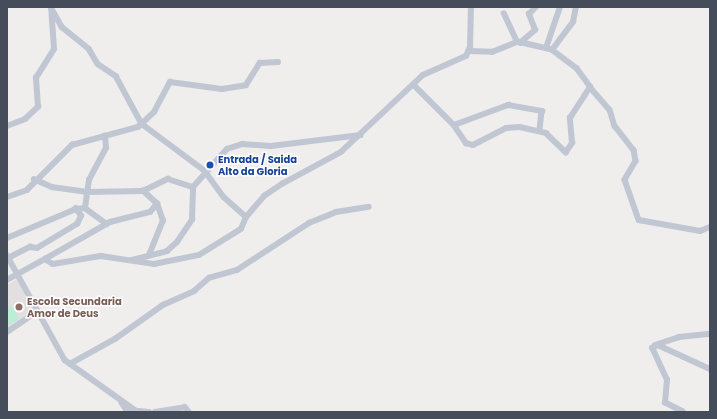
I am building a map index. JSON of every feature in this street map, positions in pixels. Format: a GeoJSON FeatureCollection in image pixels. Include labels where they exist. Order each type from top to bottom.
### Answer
{"type":"FeatureCollection","features":[{"type":"Feature","properties":{"kind":"street"},"geometry":{"type":"LineString","coordinates":[[51,7],[62,27],[89,49],[98,64],[116,76],[142,124],[205,171],[224,197],[246,217]]}},
{"type":"Feature","properties":{"kind":"street"},"geometry":{"type":"LineString","coordinates":[[7,126],[25,118],[38,107],[36,78],[54,49],[51,7]]}},
{"type":"Feature","properties":{"kind":"street"},"geometry":{"type":"LineString","coordinates":[[469,51],[471,7]]}},
{"type":"Feature","properties":{"kind":"street"},"geometry":{"type":"LineString","coordinates":[[45,259],[53,264],[62,261],[96,256],[154,264],[199,255],[241,229],[246,217],[264,196],[334,157],[362,135],[423,75],[469,51],[492,52],[518,43],[535,30],[528,14],[536,7]]}},
{"type":"Feature","properties":{"kind":"street"},"geometry":{"type":"LineString","coordinates":[[549,49],[560,7]]}},
{"type":"Feature","properties":{"kind":"street"},"geometry":{"type":"LineString","coordinates":[[549,49],[573,22],[576,7]]}},
{"type":"Feature","properties":{"kind":"street"},"geometry":{"type":"LineString","coordinates":[[504,14],[518,43]]}},
{"type":"Feature","properties":{"kind":"street"},"geometry":{"type":"LineString","coordinates":[[518,43],[549,49],[577,69],[610,110],[615,126],[634,150],[636,161],[625,180],[640,220],[700,232],[710,227]]}},
{"type":"Feature","properties":{"kind":"street"},"geometry":{"type":"LineString","coordinates":[[7,197],[27,190],[34,179],[72,145],[142,124],[154,112],[170,82],[222,89],[246,84],[260,63],[278,62]]}},
{"type":"Feature","properties":{"kind":"street"},"geometry":{"type":"LineString","coordinates":[[414,85],[454,125],[466,143],[473,145],[506,128],[540,130],[566,152],[570,149],[570,118],[590,87]]}},
{"type":"Feature","properties":{"kind":"street"},"geometry":{"type":"LineString","coordinates":[[454,125],[508,105],[521,109],[539,109],[543,117],[540,130]]}},
{"type":"Feature","properties":{"kind":"street"},"geometry":{"type":"LineString","coordinates":[[132,260],[173,247],[189,226],[193,186],[205,171],[227,149],[242,144],[271,146],[362,135]]}},
{"type":"Feature","properties":{"kind":"street"},"geometry":{"type":"LineString","coordinates":[[85,208],[86,192],[94,168],[106,148],[105,136]]}},
{"type":"Feature","properties":{"kind":"street"},"geometry":{"type":"LineString","coordinates":[[34,179],[52,187],[86,192],[143,191],[159,180],[168,180],[193,186]]}},
{"type":"Feature","properties":{"kind":"street"},"geometry":{"type":"LineString","coordinates":[[143,191],[158,204],[163,221],[149,255]]}},
{"type":"Feature","properties":{"kind":"street"},"geometry":{"type":"LineString","coordinates":[[7,280],[107,224],[150,212],[158,204]]}},
{"type":"Feature","properties":{"kind":"street"},"geometry":{"type":"LineString","coordinates":[[70,364],[115,339],[163,305],[194,291],[208,278],[237,270],[309,223],[336,212],[369,207]]}},
{"type":"Feature","properties":{"kind":"street"},"geometry":{"type":"LineString","coordinates":[[7,238],[76,209],[85,208],[107,224]]}},
{"type":"Feature","properties":{"kind":"street"},"geometry":{"type":"LineString","coordinates":[[76,209],[81,216],[77,224],[37,248],[30,248],[8,256],[54,346],[70,364],[135,411],[149,412]]}},
{"type":"Feature","properties":{"kind":"street"},"geometry":{"type":"LineString","coordinates":[[56,253],[62,261]]}},
{"type":"Feature","properties":{"kind":"street"},"geometry":{"type":"LineString","coordinates":[[7,332],[37,312]]}},
{"type":"Feature","properties":{"kind":"street"},"geometry":{"type":"LineString","coordinates":[[655,345],[679,337],[710,334]]}},
{"type":"Feature","properties":{"kind":"street"},"geometry":{"type":"LineString","coordinates":[[655,345],[688,356],[710,369]]}},
{"type":"Feature","properties":{"kind":"street"},"geometry":{"type":"LineString","coordinates":[[655,345],[652,354],[667,380],[665,403],[683,412]]}},
{"type":"Feature","properties":{"kind":"street"},"geometry":{"type":"LineString","coordinates":[[155,412],[185,407],[189,412]]}},
{"type":"Feature","properties":{"kind":"shaded area","name":"Escola Secundaria Amor de Deus"},"geometry":{"type":"Polygon","coordinates":[[[17,279],[34,311],[7,328],[7,285],[17,279]]]}},
{"type":"Feature","properties":{"kind":"green space"},"geometry":{"type":"Polygon","coordinates":[[[12,306],[19,319],[7,326],[7,309],[12,306]]]}},
{"type":"Feature","properties":{"kind":"place","name":"Entrada / Saida Alto da Gloria"},"geometry":{"type":"Point","coordinates":[210,165]}},
{"type":"Feature","properties":{"kind":"place","name":"Escola Secundaria Amor de Deus"},"geometry":{"type":"Point","coordinates":[19,307]}}]}
